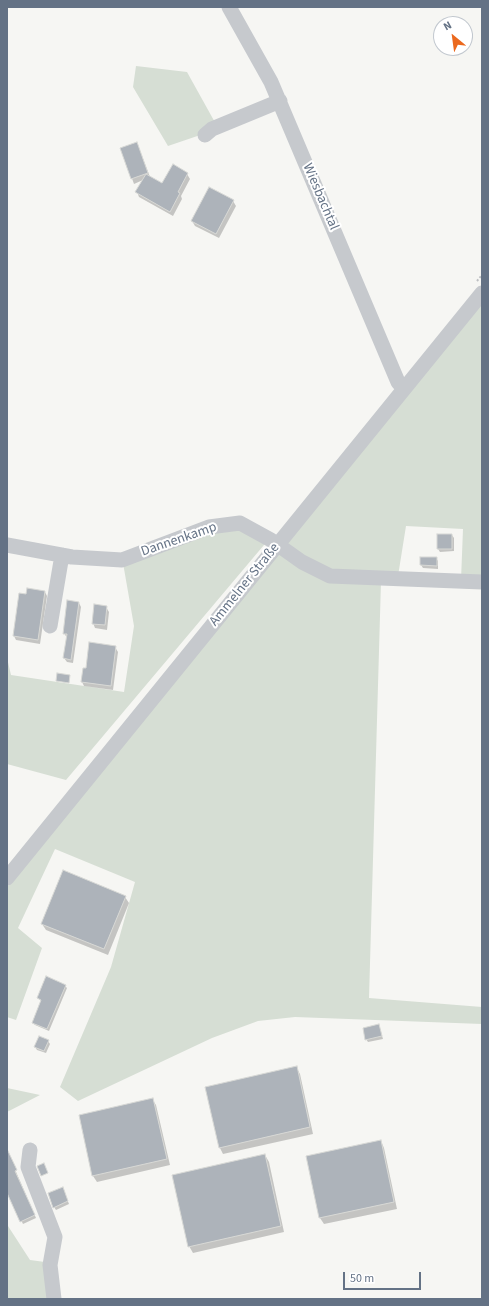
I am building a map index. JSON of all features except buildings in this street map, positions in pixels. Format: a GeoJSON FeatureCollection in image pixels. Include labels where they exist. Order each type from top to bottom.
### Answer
{"type":"FeatureCollection","features":[{"type":"Feature","properties":{"kind":"street","name":"Wiesbachtal"},"geometry":{"type":"LineString","coordinates":[[229,7],[280,101],[398,382],[404,389]]}},
{"type":"Feature","properties":{"kind":"street"},"geometry":{"type":"LineString","coordinates":[[205,135],[212,130],[280,101]]}},
{"type":"Feature","properties":{"kind":"street","name":"Ammelner Straße"},"geometry":{"type":"LineString","coordinates":[[7,878],[482,293]]}},
{"type":"Feature","properties":{"kind":"street","name":"Dannenkamp"},"geometry":{"type":"LineString","coordinates":[[7,545],[62,555],[122,560],[209,527],[240,523],[271,540],[302,562],[330,576],[482,582]]}},
{"type":"Feature","properties":{"kind":"street"},"geometry":{"type":"LineString","coordinates":[[50,626],[62,555]]}},
{"type":"Feature","properties":{"kind":"street"},"geometry":{"type":"LineString","coordinates":[[30,1150],[28,1167],[55,1237],[50,1265],[54,1299]]}},
{"type":"Feature","properties":{"kind":"shaded area"},"geometry":{"type":"Polygon","coordinates":[[[136,66],[187,72],[217,126],[215,130],[168,146],[133,87],[136,66]]]}},
{"type":"Feature","properties":{"kind":"shaded area"},"geometry":{"type":"Polygon","coordinates":[[[482,294],[482,580],[461,580],[463,529],[406,526],[398,576],[381,581],[369,998],[482,1007],[482,1024],[295,1017],[258,1021],[212,1038],[78,1101],[60,1087],[111,967],[135,882],[55,849],[18,928],[42,948],[16,1020],[7,1017],[7,887],[482,294]]]}},
{"type":"Feature","properties":{"kind":"shaded area"},"geometry":{"type":"Polygon","coordinates":[[[240,525],[269,539],[66,780],[7,764],[7,658],[11,675],[124,692],[134,626],[123,563],[240,525]]]}},
{"type":"Feature","properties":{"kind":"shaded area"},"geometry":{"type":"Polygon","coordinates":[[[7,1088],[40,1095],[7,1112],[7,1088]]]}},
{"type":"Feature","properties":{"kind":"shaded area"},"geometry":{"type":"Polygon","coordinates":[[[8,1226],[30,1260],[45,1262],[50,1299],[7,1299],[8,1226]]]}}]}
